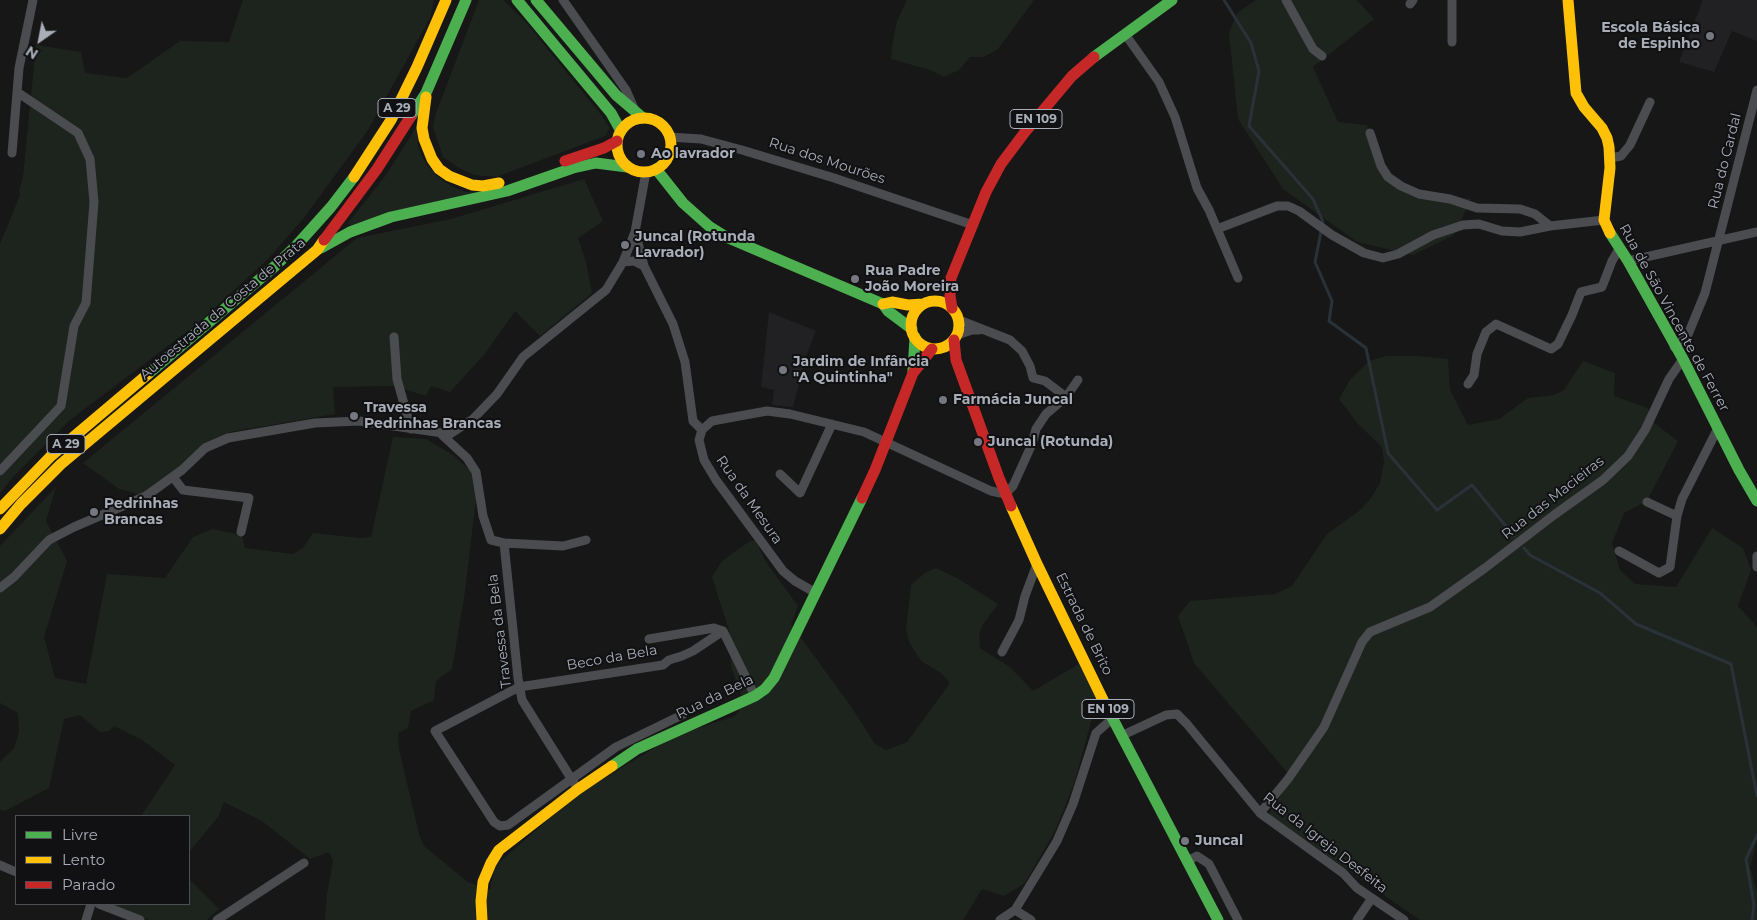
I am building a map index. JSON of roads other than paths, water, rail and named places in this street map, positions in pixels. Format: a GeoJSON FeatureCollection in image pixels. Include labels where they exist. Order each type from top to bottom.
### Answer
{"type":"FeatureCollection","features":[{"type":"Feature","properties":{"kind":"main road","name":"Autoestrada da Costa de Prata"},"geometry":{"type":"LineString","coordinates":[[0,509],[51,456],[274,267],[331,207],[364,163],[391,120],[417,67],[446,0]]}},
{"type":"Feature","properties":{"kind":"main road","name":"Autoestrada da Costa de Prata"},"geometry":{"type":"LineString","coordinates":[[0,529],[21,504],[61,464],[317,250],[377,169],[426,93],[466,0]]}},
{"type":"Feature","properties":{"kind":"main road"},"geometry":{"type":"LineString","coordinates":[[517,0],[611,112],[619,136],[618,152],[627,167]]}},
{"type":"Feature","properties":{"kind":"main road"},"geometry":{"type":"LineString","coordinates":[[317,250],[350,232],[391,217],[507,191],[573,168],[596,164],[651,171],[664,164],[671,146],[669,137],[661,124],[639,116],[616,95],[536,0]]}},
{"type":"Feature","properties":{"kind":"main road","name":"EN 109"},"geometry":{"type":"LineString","coordinates":[[956,338],[959,320],[952,308],[950,296],[951,278],[986,192],[1001,164],[1024,132],[1072,76],[1095,56],[1172,0]]}},
{"type":"Feature","properties":{"kind":"main road","name":"Rua de São Vincente de Ferrer"},"geometry":{"type":"LineString","coordinates":[[1568,0],[1576,93],[1579,100],[1602,128],[1607,138],[1610,158],[1604,220],[1683,359],[1757,501]]}},
{"type":"Feature","properties":{"kind":"main road"},"geometry":{"type":"LineString","coordinates":[[426,93],[422,128],[426,148],[439,169],[454,179],[472,185],[495,185],[604,148],[619,136],[630,122],[639,116]]}},
{"type":"Feature","properties":{"kind":"main road"},"geometry":{"type":"LineString","coordinates":[[651,171],[693,214],[718,232],[754,250],[883,304],[888,311],[913,333],[919,343],[950,353],[956,360]]}},
{"type":"Feature","properties":{"kind":"main road","name":"EN 109"},"geometry":{"type":"LineString","coordinates":[[913,333],[913,315],[951,278]]}},
{"type":"Feature","properties":{"kind":"main road"},"geometry":{"type":"LineString","coordinates":[[883,304],[892,302],[908,305],[938,301],[952,308]]}},
{"type":"Feature","properties":{"kind":"main road","name":"Rua da Bela"},"geometry":{"type":"LineString","coordinates":[[913,333],[913,373]]}},
{"type":"Feature","properties":{"kind":"main road"},"geometry":{"type":"LineString","coordinates":[[936,348],[948,345],[956,338]]}},
{"type":"Feature","properties":{"kind":"main road","name":"Estrada de Brito"},"geometry":{"type":"LineString","coordinates":[[956,338],[956,360],[1005,494],[1121,736],[1217,919]]}},
{"type":"Feature","properties":{"kind":"main road","name":"Rua da Bela"},"geometry":{"type":"LineString","coordinates":[[482,920],[483,882],[499,850],[578,789],[638,750],[755,696],[765,689],[774,678],[875,470],[913,373],[920,360],[936,348]]}},
{"type":"Feature","properties":{"kind":"street"},"geometry":{"type":"LineString","coordinates":[[12,153],[19,68],[33,0]]}},
{"type":"Feature","properties":{"kind":"street"},"geometry":{"type":"LineString","coordinates":[[563,0],[626,90],[639,116]]}},
{"type":"Feature","properties":{"kind":"street"},"geometry":{"type":"LineString","coordinates":[[1286,0],[1313,48],[1322,56]]}},
{"type":"Feature","properties":{"kind":"street"},"geometry":{"type":"LineString","coordinates":[[1452,0],[1452,42]]}},
{"type":"Feature","properties":{"kind":"street"},"geometry":{"type":"LineString","coordinates":[[1125,34],[1159,82],[1175,117],[1197,188],[1238,278]]}},
{"type":"Feature","properties":{"kind":"street","name":"Rua do Cardal"},"geometry":{"type":"LineString","coordinates":[[1674,346],[1686,337],[1706,293],[1757,90]]}},
{"type":"Feature","properties":{"kind":"street"},"geometry":{"type":"LineString","coordinates":[[0,472],[61,406],[74,326],[86,303],[94,202],[90,159],[78,133],[17,92]]}},
{"type":"Feature","properties":{"kind":"street"},"geometry":{"type":"LineString","coordinates":[[1610,158],[1621,156],[1630,145],[1650,102]]}},
{"type":"Feature","properties":{"kind":"street"},"geometry":{"type":"LineString","coordinates":[[1370,133],[1381,166],[1388,177],[1401,186],[1419,194],[1450,199],[1477,208],[1520,209],[1535,214],[1550,226]]}},
{"type":"Feature","properties":{"kind":"street","name":"Rua dos Mourões"},"geometry":{"type":"LineString","coordinates":[[669,137],[701,139],[742,150],[834,178],[973,225]]}},
{"type":"Feature","properties":{"kind":"street"},"geometry":{"type":"LineString","coordinates":[[0,588],[14,577],[48,540],[146,496],[173,477],[205,448],[228,438],[315,423],[350,421],[450,434],[473,419],[497,394],[523,357],[606,290],[623,262],[635,232],[651,171]]}},
{"type":"Feature","properties":{"kind":"street"},"geometry":{"type":"LineString","coordinates":[[1217,229],[1276,206],[1288,206],[1299,211],[1332,235],[1364,253],[1383,258],[1398,254],[1433,234],[1463,225],[1479,224],[1502,231],[1520,232],[1550,226],[1604,220]]}},
{"type":"Feature","properties":{"kind":"street","name":"Rua da Mesura"},"geometry":{"type":"LineString","coordinates":[[635,232],[644,266],[673,324],[685,362],[693,422],[702,430],[698,440],[704,460],[716,480],[782,571],[816,593]]}},
{"type":"Feature","properties":{"kind":"street"},"geometry":{"type":"LineString","coordinates":[[1628,261],[1757,232]]}},
{"type":"Feature","properties":{"kind":"street"},"geometry":{"type":"LineString","coordinates":[[1468,384],[1474,375],[1477,354],[1486,332],[1496,324],[1551,349],[1558,344],[1582,292],[1602,287],[1619,249]]}},
{"type":"Feature","properties":{"kind":"street"},"geometry":{"type":"LineString","coordinates":[[623,262],[634,262],[644,266]]}},
{"type":"Feature","properties":{"kind":"street"},"geometry":{"type":"LineString","coordinates":[[959,320],[1010,340],[1022,351],[1030,366],[1033,378],[1045,381],[1066,397]]}},
{"type":"Feature","properties":{"kind":"street"},"geometry":{"type":"LineString","coordinates":[[956,338],[972,330],[982,330]]}},
{"type":"Feature","properties":{"kind":"street"},"geometry":{"type":"LineString","coordinates":[[394,337],[398,379],[411,429]]}},
{"type":"Feature","properties":{"kind":"street","name":"Rua das Macieiras"},"geometry":{"type":"LineString","coordinates":[[1260,813],[1288,779],[1324,726],[1362,642],[1370,632],[1430,606],[1603,480],[1628,456],[1645,430],[1669,378],[1683,359]]}},
{"type":"Feature","properties":{"kind":"street"},"geometry":{"type":"LineString","coordinates":[[702,430],[712,421],[767,411],[790,414],[864,432],[886,440],[992,491],[1005,494],[1012,486],[1032,444],[1036,429],[1046,414],[1066,397],[1078,380]]}},
{"type":"Feature","properties":{"kind":"street"},"geometry":{"type":"LineString","coordinates":[[780,474],[800,493],[832,424]]}},
{"type":"Feature","properties":{"kind":"street"},"geometry":{"type":"LineString","coordinates":[[1619,551],[1659,573],[1670,567],[1677,516],[1682,499],[1718,428]]}},
{"type":"Feature","properties":{"kind":"street"},"geometry":{"type":"LineString","coordinates":[[440,433],[467,458],[476,472],[484,516],[491,540],[504,543],[563,546],[586,540]]}},
{"type":"Feature","properties":{"kind":"street"},"geometry":{"type":"LineString","coordinates":[[173,477],[182,490],[249,498],[241,532]]}},
{"type":"Feature","properties":{"kind":"street"},"geometry":{"type":"LineString","coordinates":[[1647,502],[1677,516]]}},
{"type":"Feature","properties":{"kind":"street","name":"Travessa da Bela"},"geometry":{"type":"LineString","coordinates":[[504,543],[522,700],[578,789]]}},
{"type":"Feature","properties":{"kind":"street"},"geometry":{"type":"LineString","coordinates":[[1757,556],[1757,567]]}},
{"type":"Feature","properties":{"kind":"street"},"geometry":{"type":"LineString","coordinates":[[1002,652],[1019,620],[1025,596],[1037,564]]}},
{"type":"Feature","properties":{"kind":"street"},"geometry":{"type":"LineString","coordinates":[[649,639],[714,628],[723,631],[755,696]]}},
{"type":"Feature","properties":{"kind":"street","name":"Beco da Bela"},"geometry":{"type":"LineString","coordinates":[[500,826],[494,822],[435,731],[520,687],[663,665],[669,660],[693,651],[723,631]]}},
{"type":"Feature","properties":{"kind":"street","name":"Rua da Bela"},"geometry":{"type":"LineString","coordinates":[[500,826],[508,826],[616,747],[684,714]]}},
{"type":"Feature","properties":{"kind":"street","name":"Rua da Igreja Desfeita"},"geometry":{"type":"LineString","coordinates":[[1121,736],[1166,715],[1177,714],[1260,813],[1343,873],[1357,888],[1404,920]]}},
{"type":"Feature","properties":{"kind":"street"},"geometry":{"type":"LineString","coordinates":[[1000,920],[1015,910],[1026,895],[1060,834],[1073,804],[1096,733],[1113,718]]}},
{"type":"Feature","properties":{"kind":"street"},"geometry":{"type":"LineString","coordinates":[[1187,861],[1198,856],[1209,864],[1238,920]]}},
{"type":"Feature","properties":{"kind":"street"},"geometry":{"type":"LineString","coordinates":[[217,920],[304,863]]}},
{"type":"Feature","properties":{"kind":"street"},"geometry":{"type":"LineString","coordinates":[[0,865],[15,872]]}},
{"type":"Feature","properties":{"kind":"street"},"geometry":{"type":"LineString","coordinates":[[1357,920],[1372,898]]}},
{"type":"Feature","properties":{"kind":"street"},"geometry":{"type":"LineString","coordinates":[[86,920],[91,905]]}},
{"type":"Feature","properties":{"kind":"street"},"geometry":{"type":"LineString","coordinates":[[102,905],[140,920]]}},
{"type":"Feature","properties":{"kind":"street"},"geometry":{"type":"LineString","coordinates":[[1015,910],[1031,920]]}},
{"type":"Feature","properties":{"kind":"waterway"},"geometry":{"type":"LineString","coordinates":[[1224,0],[1251,43],[1259,71],[1249,126],[1313,199],[1323,222]]}},
{"type":"Feature","properties":{"kind":"waterway"},"geometry":{"type":"LineString","coordinates":[[1321,232],[1315,262],[1332,301],[1329,321],[1366,348],[1388,453],[1437,510],[1472,485],[1514,536]]}},
{"type":"Feature","properties":{"kind":"waterway"},"geometry":{"type":"LineString","coordinates":[[1524,548],[1530,555],[1600,593],[1636,624],[1731,664],[1757,796]]}},
{"type":"Feature","properties":{"kind":"waterway"},"geometry":{"type":"LineString","coordinates":[[1752,920],[1754,905],[1746,859],[1757,835]]}},
{"type":"Feature","properties":{"kind":"place","name":"Escola Básica de Espinho"},"geometry":{"type":"Point","coordinates":[1710,36]}},
{"type":"Feature","properties":{"kind":"place","name":"Ao lavrador"},"geometry":{"type":"Point","coordinates":[641,154]}},
{"type":"Feature","properties":{"kind":"place","name":"Juncal (Rotunda Lavrador)"},"geometry":{"type":"Point","coordinates":[625,245]}},
{"type":"Feature","properties":{"kind":"place","name":"Rua Padre João Moreira"},"geometry":{"type":"Point","coordinates":[855,279]}},
{"type":"Feature","properties":{"kind":"place","name":"Jardim de Infância \"A Quintinha\""},"geometry":{"type":"Point","coordinates":[783,370]}},
{"type":"Feature","properties":{"kind":"place","name":"Farmácia Juncal"},"geometry":{"type":"Point","coordinates":[943,400]}},
{"type":"Feature","properties":{"kind":"place","name":"Travessa Pedrinhas Brancas"},"geometry":{"type":"Point","coordinates":[354,416]}},
{"type":"Feature","properties":{"kind":"place","name":"Juncal (Rotunda)"},"geometry":{"type":"Point","coordinates":[978,442]}},
{"type":"Feature","properties":{"kind":"place","name":"Pedrinhas Brancas"},"geometry":{"type":"Point","coordinates":[94,512]}},
{"type":"Feature","properties":{"kind":"place","name":"Juncal"},"geometry":{"type":"Point","coordinates":[1185,841]}}]}
